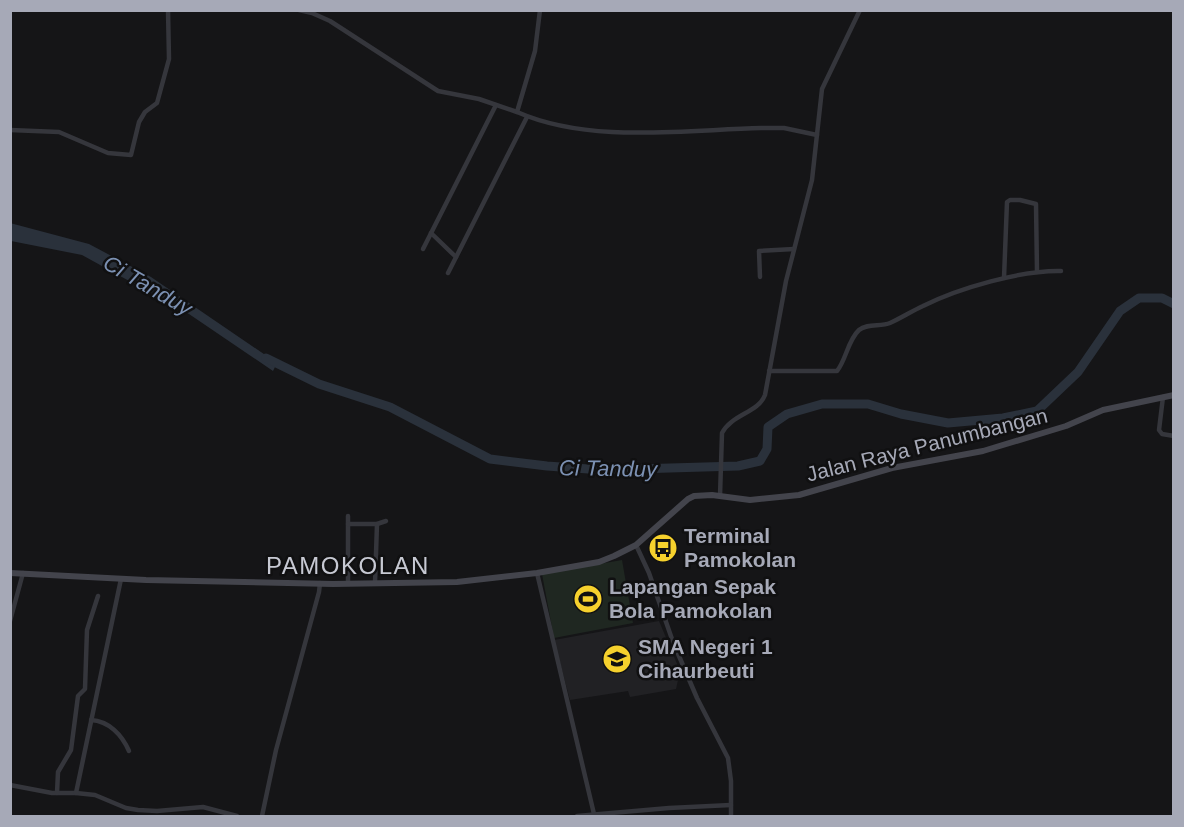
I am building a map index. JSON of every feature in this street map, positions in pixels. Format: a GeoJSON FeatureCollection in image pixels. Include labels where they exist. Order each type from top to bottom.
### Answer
{"type":"FeatureCollection","features":[{"type":"Feature","properties":{"kind":"main road","name":"Jalan Raya Panumbangan"},"geometry":{"type":"LineString","coordinates":[[10,573],[121,579],[348,584],[458,582],[537,573],[598,562],[636,545],[688,499],[704,495],[750,500],[799,495],[892,468],[983,451],[1066,426],[1103,410],[1173,395]]}},
{"type":"Feature","properties":{"kind":"street"},"geometry":{"type":"LineString","coordinates":[[10,130],[58,132],[108,153],[132,154],[139,122],[145,112],[157,103],[169,59],[168,10]]}},
{"type":"Feature","properties":{"kind":"street"},"geometry":{"type":"LineString","coordinates":[[299,10],[330,21],[438,91],[496,105],[527,117],[572,128],[622,132],[761,128],[784,129],[817,135]]}},
{"type":"Feature","properties":{"kind":"street"},"geometry":{"type":"LineString","coordinates":[[517,112],[535,51],[540,10]]}},
{"type":"Feature","properties":{"kind":"street"},"geometry":{"type":"LineString","coordinates":[[720,496],[722,433],[726,425],[763,400],[794,249],[812,180],[822,89],[860,10]]}},
{"type":"Feature","properties":{"kind":"street"},"geometry":{"type":"LineString","coordinates":[[423,249],[496,105]]}},
{"type":"Feature","properties":{"kind":"street"},"geometry":{"type":"LineString","coordinates":[[448,273],[527,117]]}},
{"type":"Feature","properties":{"kind":"street"},"geometry":{"type":"LineString","coordinates":[[1004,278],[1007,202],[1010,200],[1036,204],[1037,272]]}},
{"type":"Feature","properties":{"kind":"street"},"geometry":{"type":"LineString","coordinates":[[431,233],[456,257]]}},
{"type":"Feature","properties":{"kind":"street"},"geometry":{"type":"LineString","coordinates":[[760,277],[759,251],[794,249]]}},
{"type":"Feature","properties":{"kind":"street"},"geometry":{"type":"LineString","coordinates":[[769,371],[837,371],[859,330],[868,326],[887,325],[942,298],[1004,278],[1037,272],[1061,271]]}},
{"type":"Feature","properties":{"kind":"street"},"geometry":{"type":"LineString","coordinates":[[1163,397],[1159,430],[1162,434],[1173,436]]}},
{"type":"Feature","properties":{"kind":"street"},"geometry":{"type":"LineString","coordinates":[[348,516],[348,584]]}},
{"type":"Feature","properties":{"kind":"street"},"geometry":{"type":"LineString","coordinates":[[348,524],[386,522]]}},
{"type":"Feature","properties":{"kind":"street"},"geometry":{"type":"LineString","coordinates":[[375,583],[377,524]]}},
{"type":"Feature","properties":{"kind":"street"},"geometry":{"type":"LineString","coordinates":[[636,545],[697,698],[728,758],[731,781],[731,816]]}},
{"type":"Feature","properties":{"kind":"street"},"geometry":{"type":"LineString","coordinates":[[10,621],[23,573]]}},
{"type":"Feature","properties":{"kind":"street"},"geometry":{"type":"LineString","coordinates":[[537,573],[594,814]]}},
{"type":"Feature","properties":{"kind":"street"},"geometry":{"type":"LineString","coordinates":[[76,793],[121,579]]}},
{"type":"Feature","properties":{"kind":"street"},"geometry":{"type":"LineString","coordinates":[[262,816],[276,750],[320,583]]}},
{"type":"Feature","properties":{"kind":"street"},"geometry":{"type":"LineString","coordinates":[[57,793],[58,772],[71,750],[78,696],[85,689],[87,630],[98,596]]}},
{"type":"Feature","properties":{"kind":"street"},"geometry":{"type":"LineString","coordinates":[[91,720],[105,723],[113,728],[129,751]]}},
{"type":"Feature","properties":{"kind":"street"},"geometry":{"type":"LineString","coordinates":[[10,785],[57,793],[94,795],[132,809],[157,811],[203,807],[237,816]]}},
{"type":"Feature","properties":{"kind":"street"},"geometry":{"type":"LineString","coordinates":[[577,816],[730,805]]}},
{"type":"Feature","properties":{"kind":"shaded area","name":"Lapangan Sepak Bola Pamokolan"},"geometry":{"type":"Polygon","coordinates":[[[622,560],[633,623],[554,638],[542,574],[622,560]]]}},
{"type":"Feature","properties":{"kind":"shaded area","name":"SMA Negeri 1 Cihaurbeuti"},"geometry":{"type":"Polygon","coordinates":[[[659,621],[680,671],[676,689],[630,697],[628,691],[570,700],[554,640],[659,621]]]}},
{"type":"Feature","properties":{"kind":"water"},"geometry":{"type":"Polygon","coordinates":[[[10,223],[89,244],[151,277],[277,363],[273,371],[189,314],[82,255],[11,241],[10,223]]]}},
{"type":"Feature","properties":{"kind":"waterway","name":"Ci Tanduy"},"geometry":{"type":"LineString","coordinates":[[266,358],[319,384],[390,407],[490,459],[602,470],[738,466],[760,461],[767,449],[768,427],[787,414],[822,404],[868,404],[901,414],[948,423],[1003,418],[1037,411],[1078,372],[1120,311],[1139,298],[1162,298],[1174,304]]}},
{"type":"Feature","properties":{"kind":"place","name":"Terminal Pamokolan"},"geometry":{"type":"Point","coordinates":[663,548]}},
{"type":"Feature","properties":{"kind":"place","name":"Lapangan Sepak Bola Pamokolan"},"geometry":{"type":"Point","coordinates":[588,599]}},
{"type":"Feature","properties":{"kind":"place","name":"SMA Negeri 1 Cihaurbeuti"},"geometry":{"type":"Point","coordinates":[617,659]}},
{"type":"Feature","properties":{"kind":"district","name":"PAMOKOLAN"},"geometry":{"type":"Point","coordinates":[348,566]}}]}
